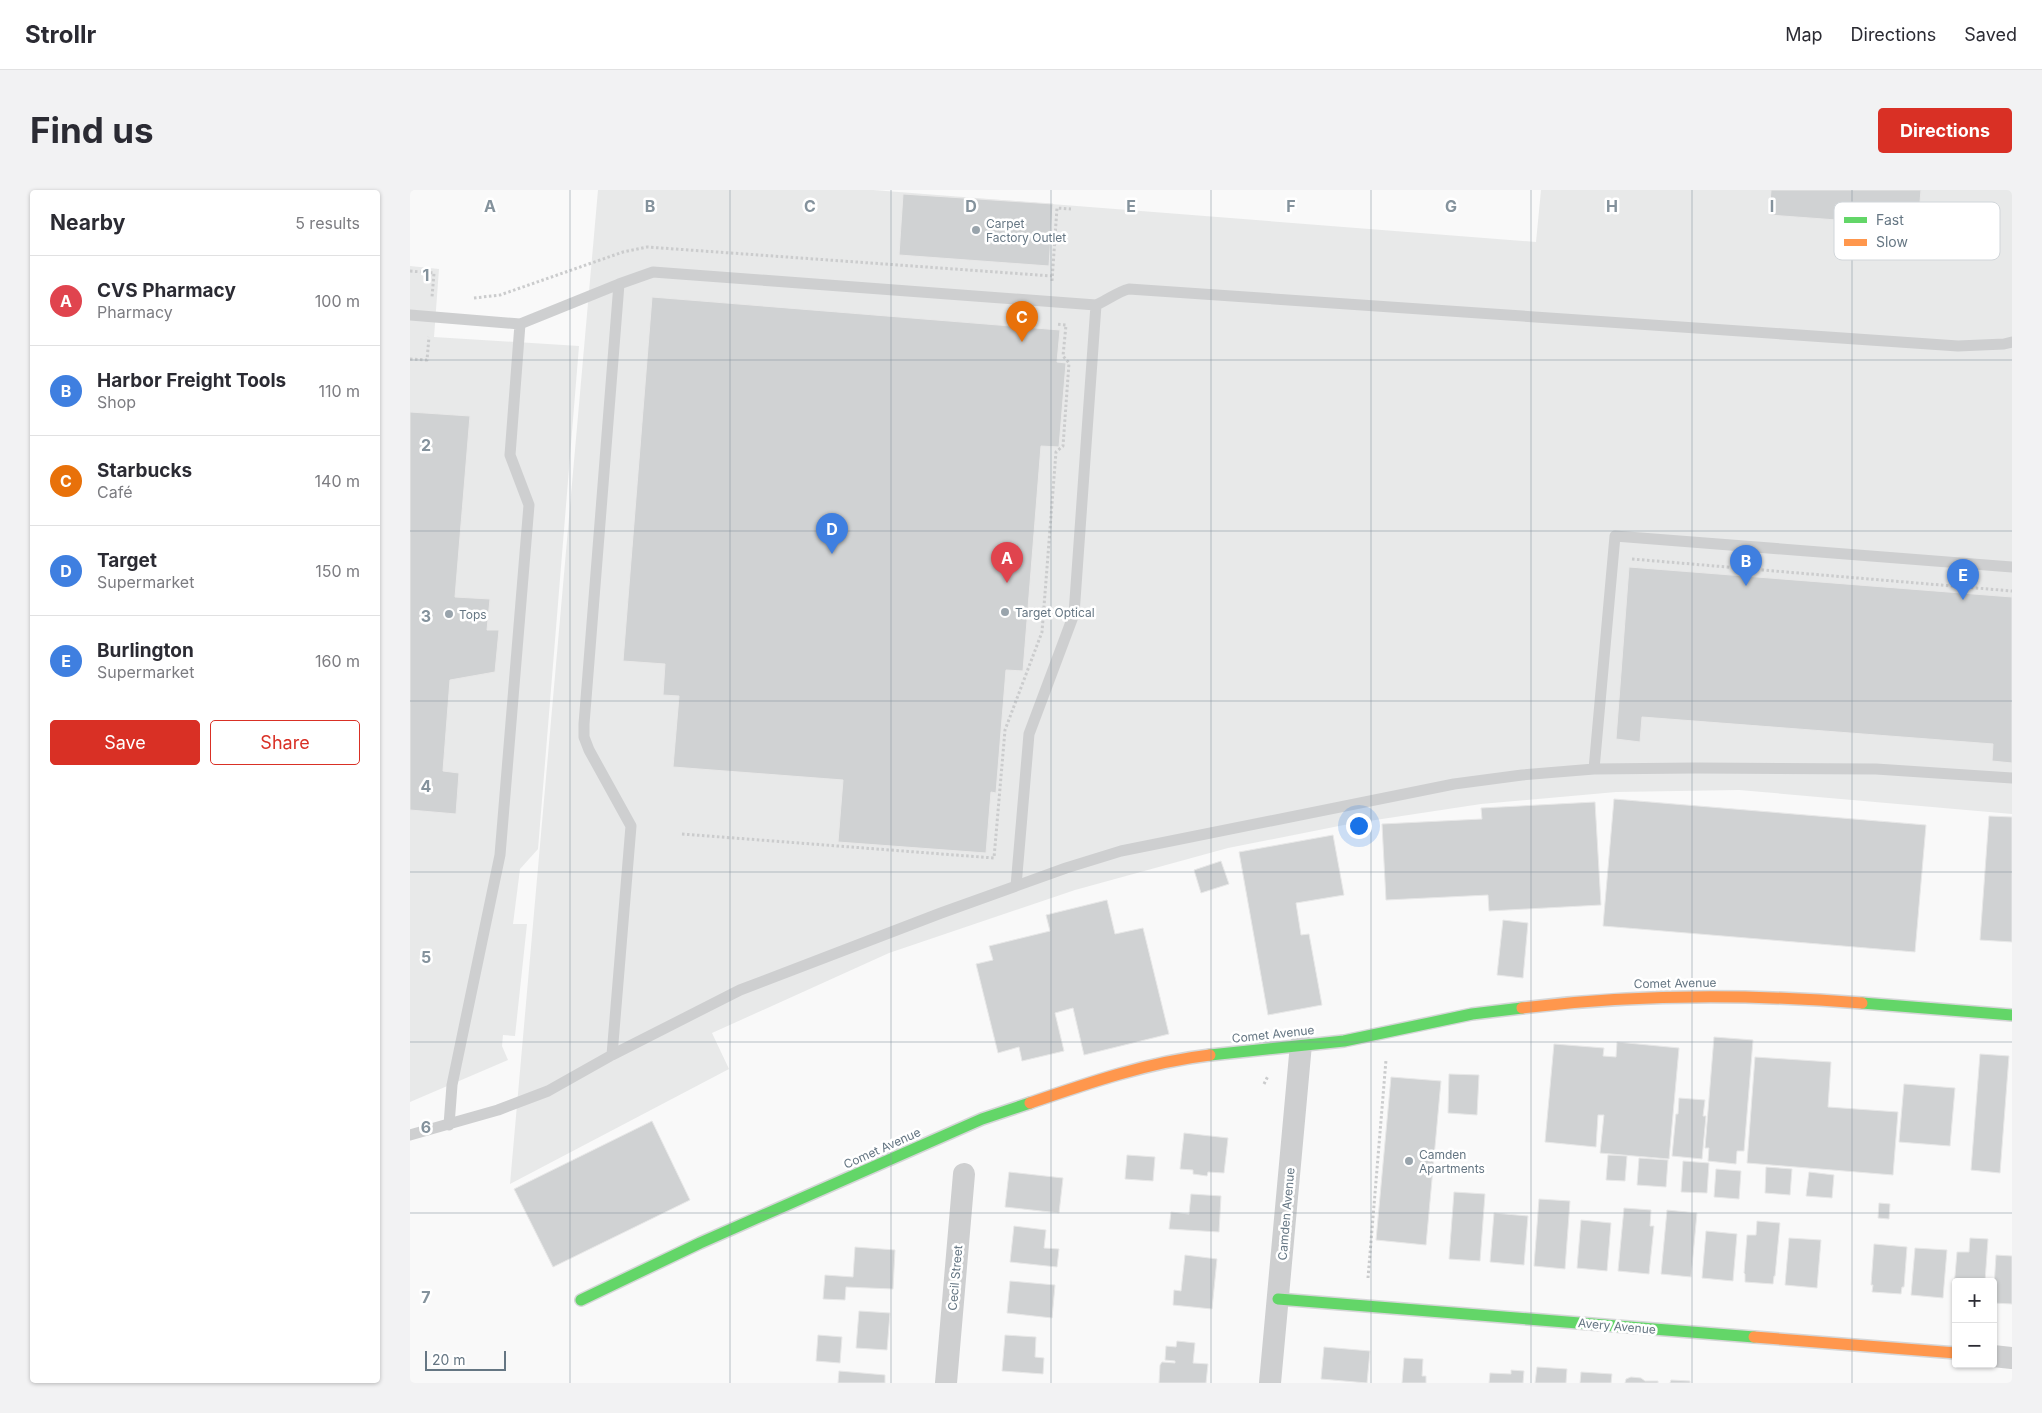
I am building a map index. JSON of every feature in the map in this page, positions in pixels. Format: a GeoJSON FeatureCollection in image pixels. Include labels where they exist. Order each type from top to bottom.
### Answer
{"type":"FeatureCollection","features":[{"type":"Feature","properties":{"kind":"street","name":"Comet Avenue"},"geometry":{"type":"LineString","coordinates":[[581,1300],[700,1243],[982,1119],[1083,1085],[1183,1058],[1301,1044],[1344,1041],[1472,1014],[1544,1004],[1621,998],[1708,996],[1807,998],[2012,1016]]}},
{"type":"Feature","properties":{"kind":"street","name":"Camden Avenue"},"geometry":{"type":"LineString","coordinates":[[1270,1383],[1301,1044]]}},
{"type":"Feature","properties":{"kind":"street","name":"Cecil Street"},"geometry":{"type":"LineString","coordinates":[[946,1383],[964,1174]]}},
{"type":"Feature","properties":{"kind":"street","name":"Avery Avenue"},"geometry":{"type":"LineString","coordinates":[[1278,1300],[1952,1353]]}},
{"type":"Feature","properties":{"kind":"street"},"geometry":{"type":"LineString","coordinates":[[1997,1356],[2012,1358]]}},
{"type":"Feature","properties":{"kind":"lane"},"geometry":{"type":"LineString","coordinates":[[410,315],[520,324],[653,272],[1096,305],[1108,300],[1118,292],[1130,289],[1958,346],[2012,342]]}},
{"type":"Feature","properties":{"kind":"lane"},"geometry":{"type":"LineString","coordinates":[[612,1055],[631,826],[589,750],[584,736],[619,284]]}},
{"type":"Feature","properties":{"kind":"lane"},"geometry":{"type":"LineString","coordinates":[[1016,886],[1029,734],[1074,614],[1096,305]]}},
{"type":"Feature","properties":{"kind":"lane"},"geometry":{"type":"LineString","coordinates":[[449,1125],[452,1085],[501,845],[529,505],[510,455],[520,324]]}},
{"type":"Feature","properties":{"kind":"lane"},"geometry":{"type":"LineString","coordinates":[[1594,769],[1615,536],[2012,567]]}},
{"type":"Feature","properties":{"kind":"lane"},"geometry":{"type":"LineString","coordinates":[[410,1135],[498,1110],[548,1091],[612,1055],[740,990],[1016,886],[1121,851],[1454,784],[1522,775],[1594,769],[1763,768],[1876,770],[2012,778]]}},
{"type":"Feature","properties":{"kind":"path"},"geometry":{"type":"LineString","coordinates":[[1052,280],[1057,208],[1071,209]]}},
{"type":"Feature","properties":{"kind":"path"},"geometry":{"type":"LineString","coordinates":[[410,271],[434,273],[432,297]]}},
{"type":"Feature","properties":{"kind":"path"},"geometry":{"type":"LineString","coordinates":[[682,834],[994,858],[1005,730],[1042,632],[1056,452],[1063,446],[1069,363],[1063,356],[1066,325],[1056,324]]}},
{"type":"Feature","properties":{"kind":"path"},"geometry":{"type":"LineString","coordinates":[[410,359],[427,360],[429,336]]}},
{"type":"Feature","properties":{"kind":"path"},"geometry":{"type":"LineString","coordinates":[[1629,559],[2012,591]]}},
{"type":"Feature","properties":{"kind":"path"},"geometry":{"type":"LineString","coordinates":[[1044,609],[1054,610]]}},
{"type":"Feature","properties":{"kind":"path"},"geometry":{"type":"LineString","coordinates":[[1368,1283],[1386,1058]]}},
{"type":"Feature","properties":{"kind":"shaded area"},"geometry":{"type":"Polygon","coordinates":[[[598,190],[873,190],[1536,242],[1541,190],[2012,190],[2012,814],[1739,790],[1616,792],[1481,804],[1349,824],[1228,848],[1075,890],[889,953],[712,1033],[729,1069],[510,1184],[598,190]]]}},
{"type":"Feature","properties":{"kind":"shaded area"},"geometry":{"type":"Polygon","coordinates":[[[410,266],[439,269],[434,337],[579,346],[538,849],[520,869],[513,924],[527,924],[515,1036],[503,1035],[502,1046],[508,1060],[410,1102],[410,266]]]}},
{"type":"Feature","properties":{"kind":"building"},"geometry":{"type":"Polygon","coordinates":[[[1771,190],[1921,190],[1920,202],[1834,202],[1834,220],[1769,215],[1771,190]]]}},
{"type":"Feature","properties":{"kind":"building","name":"Carpet Factory Outlet"},"geometry":{"type":"Polygon","coordinates":[[[903,194],[1053,204],[1049,266],[899,255],[903,194]]]}},
{"type":"Feature","properties":{"kind":"building"},"geometry":{"type":"Polygon","coordinates":[[[652,297],[1060,330],[1057,362],[1066,363],[1059,447],[1041,446],[1023,671],[1006,670],[996,793],[991,792],[986,853],[838,842],[843,780],[673,767],[679,696],[663,695],[665,664],[623,661],[652,297]]]}},
{"type":"Feature","properties":{"kind":"building","name":"Tops"},"geometry":{"type":"Polygon","coordinates":[[[410,412],[470,416],[455,597],[490,599],[487,630],[499,630],[495,672],[450,680],[443,771],[459,773],[456,814],[410,810],[410,412]]]}},
{"type":"Feature","properties":{"kind":"building"},"geometry":{"type":"Polygon","coordinates":[[[1629,567],[2012,597],[2012,763],[1992,761],[1993,744],[1642,717],[1640,742],[1616,739],[1629,567]]]}},
{"type":"Feature","properties":{"kind":"building"},"geometry":{"type":"Polygon","coordinates":[[[1614,799],[1926,825],[1915,952],[1603,926],[1614,799]]]}},
{"type":"Feature","properties":{"kind":"building"},"geometry":{"type":"Polygon","coordinates":[[[1595,802],[1601,905],[1489,911],[1488,895],[1386,900],[1382,824],[1482,819],[1481,808],[1595,802]]]}},
{"type":"Feature","properties":{"kind":"building"},"geometry":{"type":"Polygon","coordinates":[[[1989,816],[2012,817],[2012,942],[1980,940],[1989,816]]]}},
{"type":"Feature","properties":{"kind":"building"},"geometry":{"type":"Polygon","coordinates":[[[1333,835],[1344,895],[1296,903],[1301,935],[1309,934],[1322,1005],[1268,1015],[1239,852],[1333,835]]]}},
{"type":"Feature","properties":{"kind":"building"},"geometry":{"type":"Polygon","coordinates":[[[1221,861],[1229,884],[1201,893],[1194,870],[1221,861]]]}},
{"type":"Feature","properties":{"kind":"building"},"geometry":{"type":"Polygon","coordinates":[[[1107,900],[1115,934],[1143,928],[1169,1034],[1084,1055],[1073,1008],[1055,1013],[1064,1051],[1022,1061],[1019,1047],[998,1053],[976,964],[993,960],[989,946],[1050,931],[1046,915],[1107,900]]]}},
{"type":"Feature","properties":{"kind":"building"},"geometry":{"type":"Polygon","coordinates":[[[1503,920],[1528,923],[1523,978],[1497,975],[1503,920]]]}},
{"type":"Feature","properties":{"kind":"building"},"geometry":{"type":"Polygon","coordinates":[[[1714,1037],[1753,1040],[1744,1151],[1737,1151],[1736,1164],[1708,1161],[1709,1148],[1705,1148],[1714,1037]]]}},
{"type":"Feature","properties":{"kind":"building"},"geometry":{"type":"Polygon","coordinates":[[[1617,1042],[1679,1048],[1669,1159],[1600,1153],[1604,1115],[1598,1115],[1596,1147],[1545,1142],[1554,1044],[1604,1048],[1603,1056],[1616,1057],[1617,1042]]]}},
{"type":"Feature","properties":{"kind":"building"},"geometry":{"type":"Polygon","coordinates":[[[1980,1054],[2009,1056],[2000,1173],[1971,1170],[1980,1054]]]}},
{"type":"Feature","properties":{"kind":"building"},"geometry":{"type":"Polygon","coordinates":[[[1755,1057],[1831,1062],[1828,1107],[1898,1112],[1893,1175],[1747,1163],[1755,1057]]]}},
{"type":"Feature","properties":{"kind":"building"},"geometry":{"type":"Polygon","coordinates":[[[1449,1074],[1479,1075],[1477,1115],[1448,1113],[1449,1074]]]}},
{"type":"Feature","properties":{"kind":"building","name":"Camden Apartments"},"geometry":{"type":"Polygon","coordinates":[[[1391,1077],[1441,1081],[1426,1245],[1376,1240],[1391,1077]]]}},
{"type":"Feature","properties":{"kind":"building"},"geometry":{"type":"Polygon","coordinates":[[[1904,1084],[1955,1088],[1950,1146],[1899,1142],[1904,1084]]]}},
{"type":"Feature","properties":{"kind":"building"},"geometry":{"type":"Polygon","coordinates":[[[1679,1098],[1705,1100],[1703,1116],[1706,1116],[1702,1159],[1672,1156],[1679,1098]]]}},
{"type":"Feature","properties":{"kind":"building"},"geometry":{"type":"Polygon","coordinates":[[[652,1121],[690,1200],[553,1267],[514,1189],[652,1121]]]}},
{"type":"Feature","properties":{"kind":"building"},"geometry":{"type":"Polygon","coordinates":[[[1184,1133],[1228,1138],[1224,1173],[1208,1172],[1207,1176],[1193,1174],[1193,1170],[1180,1169],[1184,1133]]]}},
{"type":"Feature","properties":{"kind":"building"},"geometry":{"type":"Polygon","coordinates":[[[1127,1155],[1155,1157],[1153,1181],[1125,1179],[1127,1155]]]}},
{"type":"Feature","properties":{"kind":"building"},"geometry":{"type":"Polygon","coordinates":[[[1608,1155],[1627,1156],[1625,1181],[1606,1180],[1608,1155]]]}},
{"type":"Feature","properties":{"kind":"building"},"geometry":{"type":"Polygon","coordinates":[[[1639,1158],[1668,1160],[1666,1187],[1637,1185],[1639,1158]]]}},
{"type":"Feature","properties":{"kind":"building"},"geometry":{"type":"Polygon","coordinates":[[[1683,1161],[1709,1163],[1707,1193],[1681,1192],[1683,1161]]]}},
{"type":"Feature","properties":{"kind":"building"},"geometry":{"type":"Polygon","coordinates":[[[1766,1167],[1792,1169],[1790,1195],[1765,1193],[1766,1167]]]}},
{"type":"Feature","properties":{"kind":"building"},"geometry":{"type":"Polygon","coordinates":[[[1716,1169],[1741,1171],[1739,1199],[1714,1197],[1716,1169]]]}},
{"type":"Feature","properties":{"kind":"building"},"geometry":{"type":"Polygon","coordinates":[[[1009,1172],[1063,1178],[1059,1213],[1005,1207],[1009,1172]]]}},
{"type":"Feature","properties":{"kind":"building"},"geometry":{"type":"Polygon","coordinates":[[[1809,1172],[1834,1175],[1832,1198],[1806,1196],[1809,1172]]]}},
{"type":"Feature","properties":{"kind":"building"},"geometry":{"type":"Polygon","coordinates":[[[1454,1192],[1485,1194],[1480,1261],[1449,1259],[1454,1192]]]}},
{"type":"Feature","properties":{"kind":"building"},"geometry":{"type":"Polygon","coordinates":[[[1191,1194],[1221,1196],[1219,1232],[1169,1229],[1171,1212],[1189,1214],[1191,1194]]]}},
{"type":"Feature","properties":{"kind":"building"},"geometry":{"type":"Polygon","coordinates":[[[1539,1199],[1570,1201],[1565,1269],[1534,1266],[1539,1199]]]}},
{"type":"Feature","properties":{"kind":"building"},"geometry":{"type":"Polygon","coordinates":[[[1879,1203],[1890,1204],[1889,1219],[1878,1218],[1879,1203]]]}},
{"type":"Feature","properties":{"kind":"building"},"geometry":{"type":"Polygon","coordinates":[[[1624,1208],[1651,1210],[1650,1226],[1654,1226],[1649,1274],[1618,1271],[1624,1208]]]}},
{"type":"Feature","properties":{"kind":"building"},"geometry":{"type":"Polygon","coordinates":[[[1667,1210],[1697,1213],[1691,1277],[1661,1274],[1667,1210]]]}},
{"type":"Feature","properties":{"kind":"building"},"geometry":{"type":"Polygon","coordinates":[[[1494,1213],[1528,1216],[1524,1265],[1490,1262],[1494,1213]]]}},
{"type":"Feature","properties":{"kind":"building"},"geometry":{"type":"Polygon","coordinates":[[[1581,1220],[1611,1223],[1607,1271],[1577,1268],[1581,1220]]]}},
{"type":"Feature","properties":{"kind":"building"},"geometry":{"type":"Polygon","coordinates":[[[1757,1221],[1780,1223],[1773,1284],[1745,1282],[1747,1235],[1756,1235],[1757,1221]]]}},
{"type":"Feature","properties":{"kind":"building"},"geometry":{"type":"Polygon","coordinates":[[[1014,1226],[1046,1230],[1044,1248],[1059,1249],[1057,1267],[1010,1262],[1014,1226]]]}},
{"type":"Feature","properties":{"kind":"building"},"geometry":{"type":"Polygon","coordinates":[[[1706,1231],[1737,1234],[1733,1281],[1702,1278],[1706,1231]]]}},
{"type":"Feature","properties":{"kind":"building"},"geometry":{"type":"Polygon","coordinates":[[[1789,1238],[1821,1240],[1817,1288],[1785,1285],[1789,1238]]]}},
{"type":"Feature","properties":{"kind":"building"},"geometry":{"type":"Polygon","coordinates":[[[1970,1238],[1988,1239],[1985,1278],[1955,1278],[1957,1252],[1969,1252],[1970,1238]]]}},
{"type":"Feature","properties":{"kind":"building"},"geometry":{"type":"Polygon","coordinates":[[[1874,1244],[1907,1247],[1904,1287],[1902,1287],[1901,1294],[1872,1292],[1874,1244]]]}},
{"type":"Feature","properties":{"kind":"building"},"geometry":{"type":"Polygon","coordinates":[[[855,1247],[895,1250],[893,1289],[846,1287],[845,1300],[823,1299],[825,1275],[853,1277],[855,1247]]]}},
{"type":"Feature","properties":{"kind":"building"},"geometry":{"type":"Polygon","coordinates":[[[1915,1248],[1947,1250],[1943,1298],[1911,1295],[1915,1248]]]}},
{"type":"Feature","properties":{"kind":"building"},"geometry":{"type":"Polygon","coordinates":[[[1185,1255],[1217,1259],[1212,1309],[1173,1305],[1174,1290],[1181,1291],[1185,1255]]]}},
{"type":"Feature","properties":{"kind":"building"},"geometry":{"type":"Polygon","coordinates":[[[1996,1255],[2012,1256],[2012,1304],[1997,1303],[1997,1278],[1995,1278],[1996,1255]]]}},
{"type":"Feature","properties":{"kind":"building"},"geometry":{"type":"Polygon","coordinates":[[[1010,1281],[1055,1285],[1052,1318],[1007,1313],[1010,1281]]]}},
{"type":"Feature","properties":{"kind":"building"},"geometry":{"type":"Polygon","coordinates":[[[859,1311],[890,1313],[887,1350],[856,1348],[859,1311]]]}},
{"type":"Feature","properties":{"kind":"building"},"geometry":{"type":"Polygon","coordinates":[[[818,1335],[842,1337],[840,1363],[816,1361],[818,1335]]]}},
{"type":"Feature","properties":{"kind":"building"},"geometry":{"type":"Polygon","coordinates":[[[1005,1335],[1036,1337],[1035,1357],[1044,1358],[1043,1374],[1002,1371],[1005,1335]]]}},
{"type":"Feature","properties":{"kind":"building"},"geometry":{"type":"Polygon","coordinates":[[[1177,1341],[1195,1343],[1193,1363],[1208,1364],[1206,1383],[1159,1383],[1160,1365],[1162,1362],[1175,1363],[1175,1361],[1165,1360],[1166,1346],[1176,1347],[1177,1341]]]}},
{"type":"Feature","properties":{"kind":"building"},"geometry":{"type":"Polygon","coordinates":[[[1324,1347],[1370,1351],[1367,1383],[1321,1379],[1324,1347]]]}},
{"type":"Feature","properties":{"kind":"building"},"geometry":{"type":"Polygon","coordinates":[[[1404,1358],[1423,1359],[1422,1376],[1426,1376],[1426,1383],[1402,1383],[1404,1358]]]}},
{"type":"Feature","properties":{"kind":"building"},"geometry":{"type":"Polygon","coordinates":[[[1537,1367],[1567,1369],[1566,1383],[1535,1383],[1537,1367]]]}},
{"type":"Feature","properties":{"kind":"building"},"geometry":{"type":"Polygon","coordinates":[[[1511,1370],[1524,1371],[1523,1383],[1489,1383],[1490,1373],[1511,1374],[1511,1370]]]}},
{"type":"Feature","properties":{"kind":"building"},"geometry":{"type":"Polygon","coordinates":[[[839,1371],[885,1375],[885,1383],[838,1383],[839,1371]]]}},
{"type":"Feature","properties":{"kind":"building"},"geometry":{"type":"Polygon","coordinates":[[[1581,1372],[1612,1374],[1611,1383],[1580,1383],[1581,1372]]]}},
{"type":"Feature","properties":{"kind":"building"},"geometry":{"type":"Polygon","coordinates":[[[1631,1377],[1641,1378],[1645,1381],[1658,1381],[1658,1383],[1625,1383],[1626,1379],[1631,1377]]]}},
{"type":"Feature","properties":{"kind":"building"},"geometry":{"type":"Polygon","coordinates":[[[1671,1380],[1690,1381],[1690,1383],[1670,1383],[1671,1380]]]}},
{"type":"Feature","properties":{"kind":"traffic: fast"},"geometry":{"type":"LineString","coordinates":[[1862,1003],[2012,1015]]}},
{"type":"Feature","properties":{"kind":"traffic: fast"},"geometry":{"type":"LineString","coordinates":[[1210,1055],[1344,1041],[1472,1014],[1522,1008]]}},
{"type":"Feature","properties":{"kind":"traffic: fast"},"geometry":{"type":"LineString","coordinates":[[581,1300],[700,1243],[982,1119],[1030,1103]]}},
{"type":"Feature","properties":{"kind":"traffic: fast"},"geometry":{"type":"LineString","coordinates":[[1278,1299],[1754,1337]]}},
{"type":"Feature","properties":{"kind":"traffic: slow"},"geometry":{"type":"LineString","coordinates":[[1522,1008],[1607,1000],[1692,997],[1777,998],[1862,1003]]}},
{"type":"Feature","properties":{"kind":"traffic: slow"},"geometry":{"type":"LineString","coordinates":[[1030,1103],[1142,1068],[1210,1055]]}},
{"type":"Feature","properties":{"kind":"traffic: slow"},"geometry":{"type":"LineString","coordinates":[[1754,1337],[1952,1353]]}},
{"type":"Feature","properties":{"kind":"place","name":"Carpet Factory Outlet"},"geometry":{"type":"Point","coordinates":[976,230]}},
{"type":"Feature","properties":{"kind":"place","name":"Starbucks"},"geometry":{"type":"Point","coordinates":[1022,342]}},
{"type":"Feature","properties":{"kind":"place","name":"Target"},"geometry":{"type":"Point","coordinates":[832,554]}},
{"type":"Feature","properties":{"kind":"place","name":"CVS Pharmacy"},"geometry":{"type":"Point","coordinates":[1007,583]}},
{"type":"Feature","properties":{"kind":"place","name":"Harbor Freight Tools"},"geometry":{"type":"Point","coordinates":[1746,586]}},
{"type":"Feature","properties":{"kind":"place","name":"Burlington"},"geometry":{"type":"Point","coordinates":[1963,600]}},
{"type":"Feature","properties":{"kind":"place","name":"Target Optical"},"geometry":{"type":"Point","coordinates":[1005,612]}},
{"type":"Feature","properties":{"kind":"place","name":"Tops"},"geometry":{"type":"Point","coordinates":[449,614]}},
{"type":"Feature","properties":{"kind":"place","name":"Camden Apartments"},"geometry":{"type":"Point","coordinates":[1409,1161]}}]}
